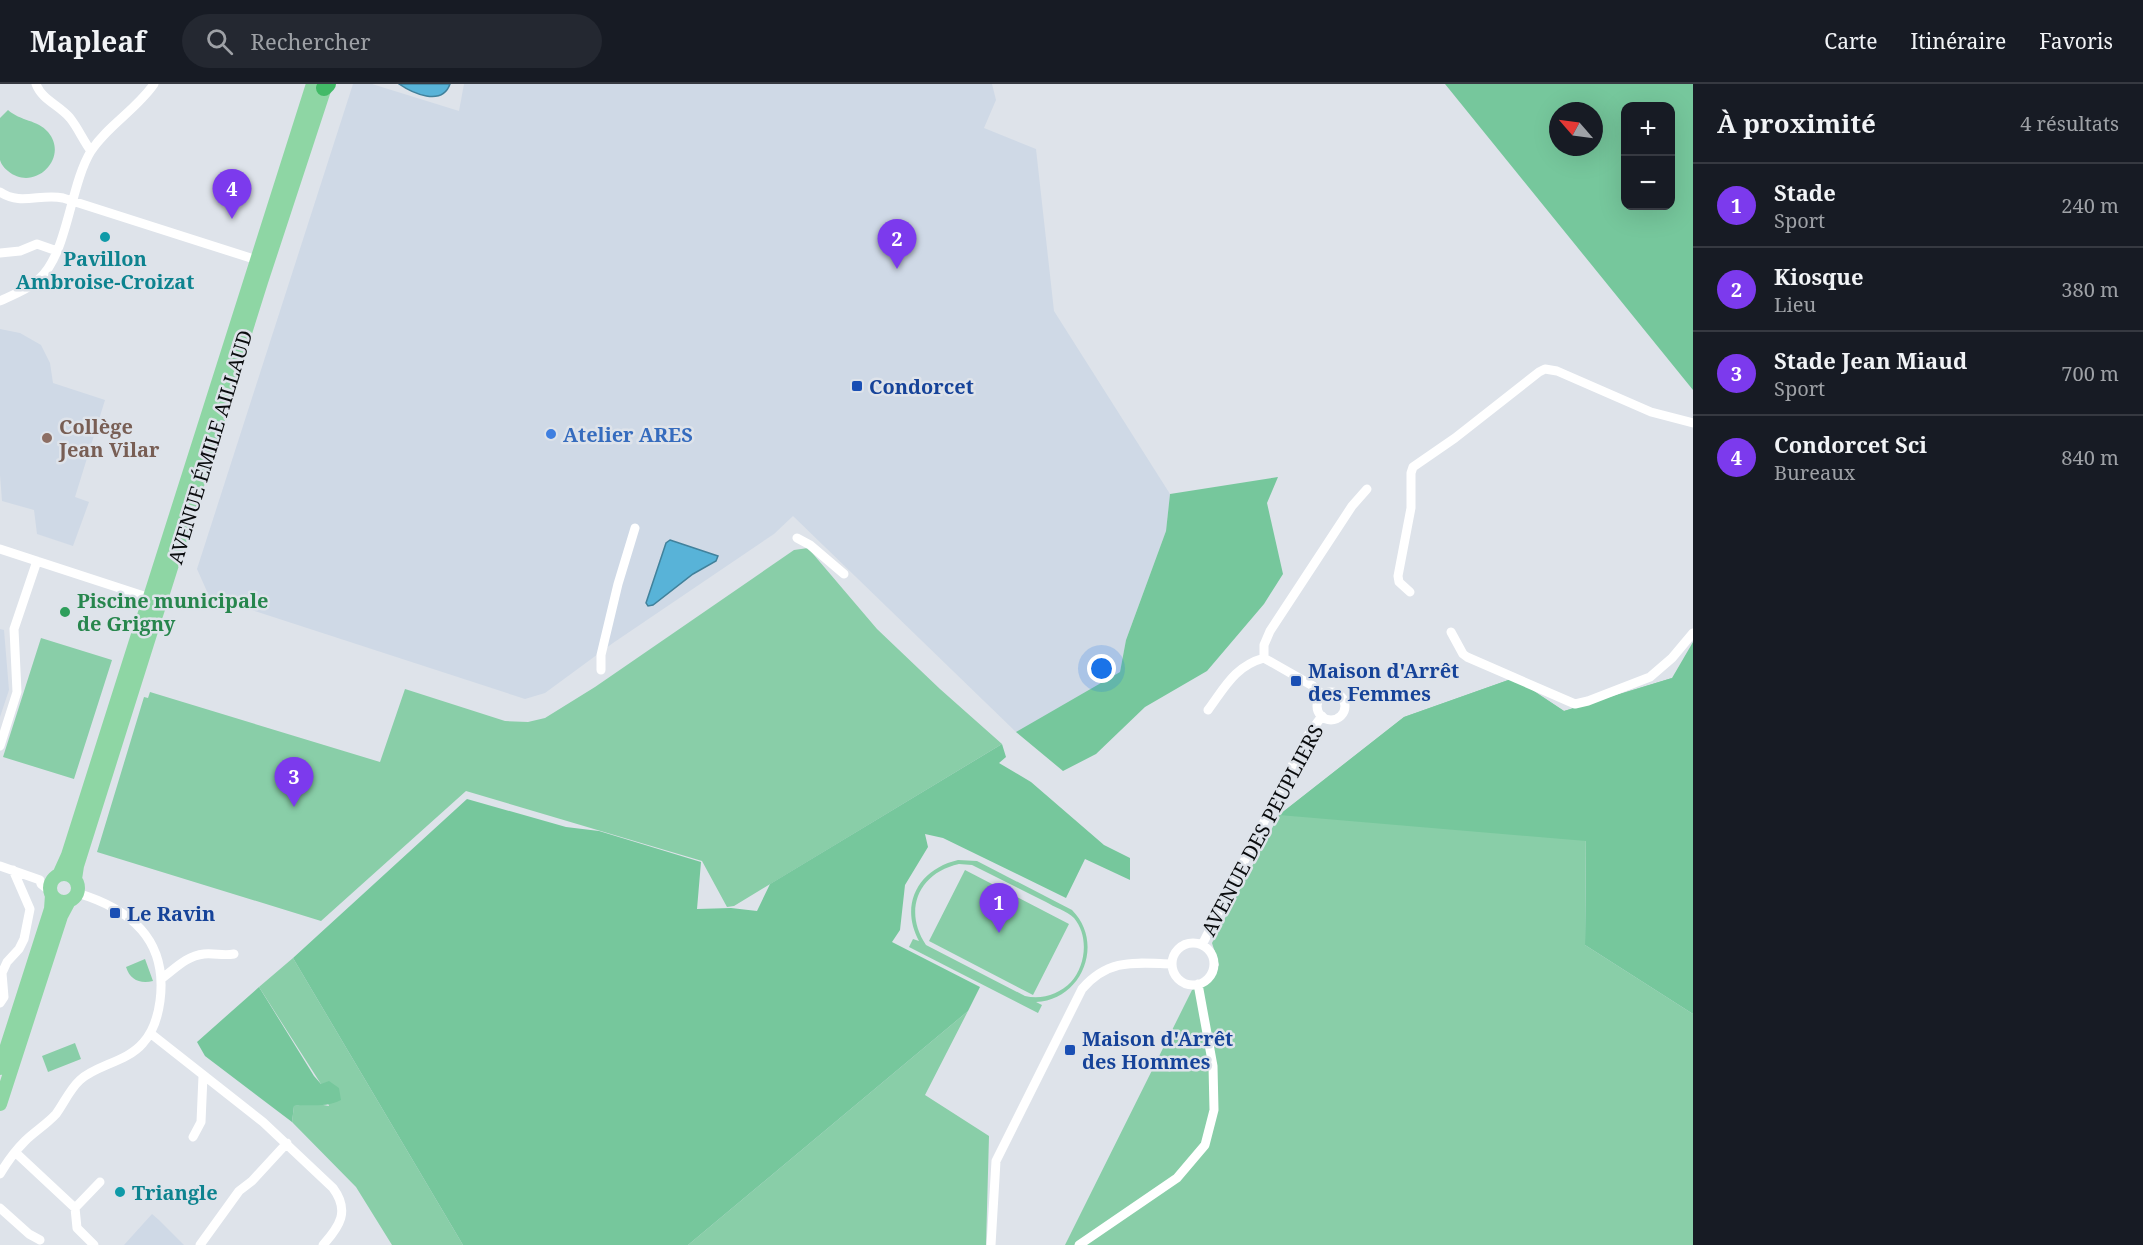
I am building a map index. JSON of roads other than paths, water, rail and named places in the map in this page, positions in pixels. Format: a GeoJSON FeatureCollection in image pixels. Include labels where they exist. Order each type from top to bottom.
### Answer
{"type":"FeatureCollection","features":[{"type":"Feature","properties":{"kind":"main road","name":"AVENUE ÉMILE AILLAUD"},"geometry":{"type":"LineString","coordinates":[[57,876],[66,861],[257,260],[323,85]]}},
{"type":"Feature","properties":{"kind":"main road","name":"AVENUE ÉMILE AILLAUD"},"geometry":{"type":"LineString","coordinates":[[0,1104],[61,916],[74,891],[81,855],[323,85]]}},
{"type":"Feature","properties":{"kind":"main road"},"geometry":{"type":"LineString","coordinates":[[0,1068],[51,909],[51,894],[51,884],[57,876],[68,875],[74,891],[59,901],[51,894]]}},
{"type":"Feature","properties":{"kind":"street"},"geometry":{"type":"LineString","coordinates":[[36,84],[39,93],[62,109],[71,119],[91,151]]}},
{"type":"Feature","properties":{"kind":"street"},"geometry":{"type":"LineString","coordinates":[[0,302],[27,288],[50,266],[91,151],[106,132],[143,99],[154,84]]}},
{"type":"Feature","properties":{"kind":"street"},"geometry":{"type":"LineString","coordinates":[[0,192],[21,199],[54,196],[73,201],[257,260]]}},
{"type":"Feature","properties":{"kind":"street"},"geometry":{"type":"LineString","coordinates":[[0,253],[38,244],[57,251]]}},
{"type":"Feature","properties":{"kind":"street"},"geometry":{"type":"LineString","coordinates":[[1410,591],[1399,582],[1398,576],[1412,508],[1411,473],[1413,467],[1455,438],[1539,372],[1545,369],[1557,371],[1651,412],[1693,423]]}},
{"type":"Feature","properties":{"kind":"street"},"geometry":{"type":"LineString","coordinates":[[1264,658],[1264,645],[1270,631],[1326,549],[1352,506],[1367,489]]}},
{"type":"Feature","properties":{"kind":"street"},"geometry":{"type":"LineString","coordinates":[[601,670],[601,655],[618,584],[635,528]]}},
{"type":"Feature","properties":{"kind":"street"},"geometry":{"type":"LineString","coordinates":[[797,538],[810,545],[844,574]]}},
{"type":"Feature","properties":{"kind":"street"},"geometry":{"type":"LineString","coordinates":[[0,549],[150,598]]}},
{"type":"Feature","properties":{"kind":"street"},"geometry":{"type":"LineString","coordinates":[[0,746],[17,692],[14,629],[37,561]]}},
{"type":"Feature","properties":{"kind":"street"},"geometry":{"type":"LineString","coordinates":[[1451,632],[1467,657],[1575,704],[1650,677],[1666,664],[1693,633]]}},
{"type":"Feature","properties":{"kind":"street"},"geometry":{"type":"LineString","coordinates":[[1208,710],[1238,670],[1246,664],[1264,658],[1313,686],[1323,695]]}},
{"type":"Feature","properties":{"kind":"street"},"geometry":{"type":"LineString","coordinates":[[1329,692],[1339,694],[1345,703],[1341,716],[1331,719],[1322,716],[1318,703],[1323,695],[1329,692]]}},
{"type":"Feature","properties":{"kind":"street","name":"AVENUE DES PEUPLIERS"},"geometry":{"type":"LineString","coordinates":[[1202,945],[1306,738],[1322,716]]}},
{"type":"Feature","properties":{"kind":"street"},"geometry":{"type":"LineString","coordinates":[[0,867],[40,880],[51,894]]}},
{"type":"Feature","properties":{"kind":"street"},"geometry":{"type":"LineString","coordinates":[[0,1003],[4,997],[2,973],[24,939],[30,909],[14,870]]}},
{"type":"Feature","properties":{"kind":"street"},"geometry":{"type":"LineString","coordinates":[[40,880],[44,877],[57,876]]}},
{"type":"Feature","properties":{"kind":"street"},"geometry":{"type":"LineString","coordinates":[[0,1174],[15,1152],[55,1114],[81,1079],[134,1052],[145,1041],[150,1034],[159,1008],[161,979],[158,963],[146,934],[112,905],[74,891]]}},
{"type":"Feature","properties":{"kind":"street"},"geometry":{"type":"LineString","coordinates":[[1193,943],[1202,945],[1208,949],[1214,962],[1210,976],[1198,984],[1187,984],[1178,979],[1172,963],[1173,957],[1182,946],[1193,943]]}},
{"type":"Feature","properties":{"kind":"street"},"geometry":{"type":"LineString","coordinates":[[161,979],[189,958],[203,954],[223,957],[234,954]]}},
{"type":"Feature","properties":{"kind":"street"},"geometry":{"type":"LineString","coordinates":[[991,1245],[996,1161],[1082,989],[1100,972],[1120,964],[1172,963]]}},
{"type":"Feature","properties":{"kind":"street"},"geometry":{"type":"LineString","coordinates":[[1079,1245],[1177,1178],[1205,1145],[1214,1110],[1212,1066],[1198,984]]}},
{"type":"Feature","properties":{"kind":"street"},"geometry":{"type":"LineString","coordinates":[[150,1034],[263,1122],[327,1182],[340,1199],[342,1212],[339,1225],[323,1245]]}},
{"type":"Feature","properties":{"kind":"street"},"geometry":{"type":"LineString","coordinates":[[193,1137],[202,1117],[203,1076]]}},
{"type":"Feature","properties":{"kind":"street"},"geometry":{"type":"LineString","coordinates":[[200,1245],[239,1191],[252,1181],[287,1143]]}},
{"type":"Feature","properties":{"kind":"street"},"geometry":{"type":"LineString","coordinates":[[15,1152],[75,1208],[77,1228],[94,1245]]}},
{"type":"Feature","properties":{"kind":"street"},"geometry":{"type":"LineString","coordinates":[[75,1208],[100,1182]]}},
{"type":"Feature","properties":{"kind":"street"},"geometry":{"type":"LineString","coordinates":[[0,1208],[29,1234],[40,1240]]}},
{"type":"Feature","properties":{"kind":"water"},"geometry":{"type":"Polygon","coordinates":[[[399,84],[450,84],[440,95],[426,96],[399,84]]]}},
{"type":"Feature","properties":{"kind":"water"},"geometry":{"type":"Polygon","coordinates":[[[670,540],[718,556],[716,561],[693,574],[653,605],[648,606],[646,603],[666,543],[670,540]]]}},
{"type":"Feature","properties":{"kind":"place","name":"Condorcet Sci"},"geometry":{"type":"Point","coordinates":[232,219]}},
{"type":"Feature","properties":{"kind":"place","name":"Pavillon Ambroise-Croizat"},"geometry":{"type":"Point","coordinates":[105,237]}},
{"type":"Feature","properties":{"kind":"place","name":"Kiosque"},"geometry":{"type":"Point","coordinates":[897,269]}},
{"type":"Feature","properties":{"kind":"place","name":"Condorcet"},"geometry":{"type":"Point","coordinates":[857,386]}},
{"type":"Feature","properties":{"kind":"place","name":"Atelier ARES"},"geometry":{"type":"Point","coordinates":[551,434]}},
{"type":"Feature","properties":{"kind":"place","name":"Collège Jean Vilar"},"geometry":{"type":"Point","coordinates":[47,438]}},
{"type":"Feature","properties":{"kind":"place","name":"Piscine municipale de Grigny"},"geometry":{"type":"Point","coordinates":[65,612]}},
{"type":"Feature","properties":{"kind":"place","name":"Maison d'Arrêt des Femmes"},"geometry":{"type":"Point","coordinates":[1296,681]}},
{"type":"Feature","properties":{"kind":"place","name":"Stade Jean Miaud"},"geometry":{"type":"Point","coordinates":[294,807]}},
{"type":"Feature","properties":{"kind":"place","name":"Le Ravin"},"geometry":{"type":"Point","coordinates":[115,913]}},
{"type":"Feature","properties":{"kind":"place","name":"Stade"},"geometry":{"type":"Point","coordinates":[999,933]}},
{"type":"Feature","properties":{"kind":"place","name":"Maison d'Arrêt des Hommes"},"geometry":{"type":"Point","coordinates":[1070,1050]}},
{"type":"Feature","properties":{"kind":"place","name":"Triangle"},"geometry":{"type":"Point","coordinates":[120,1192]}}]}
